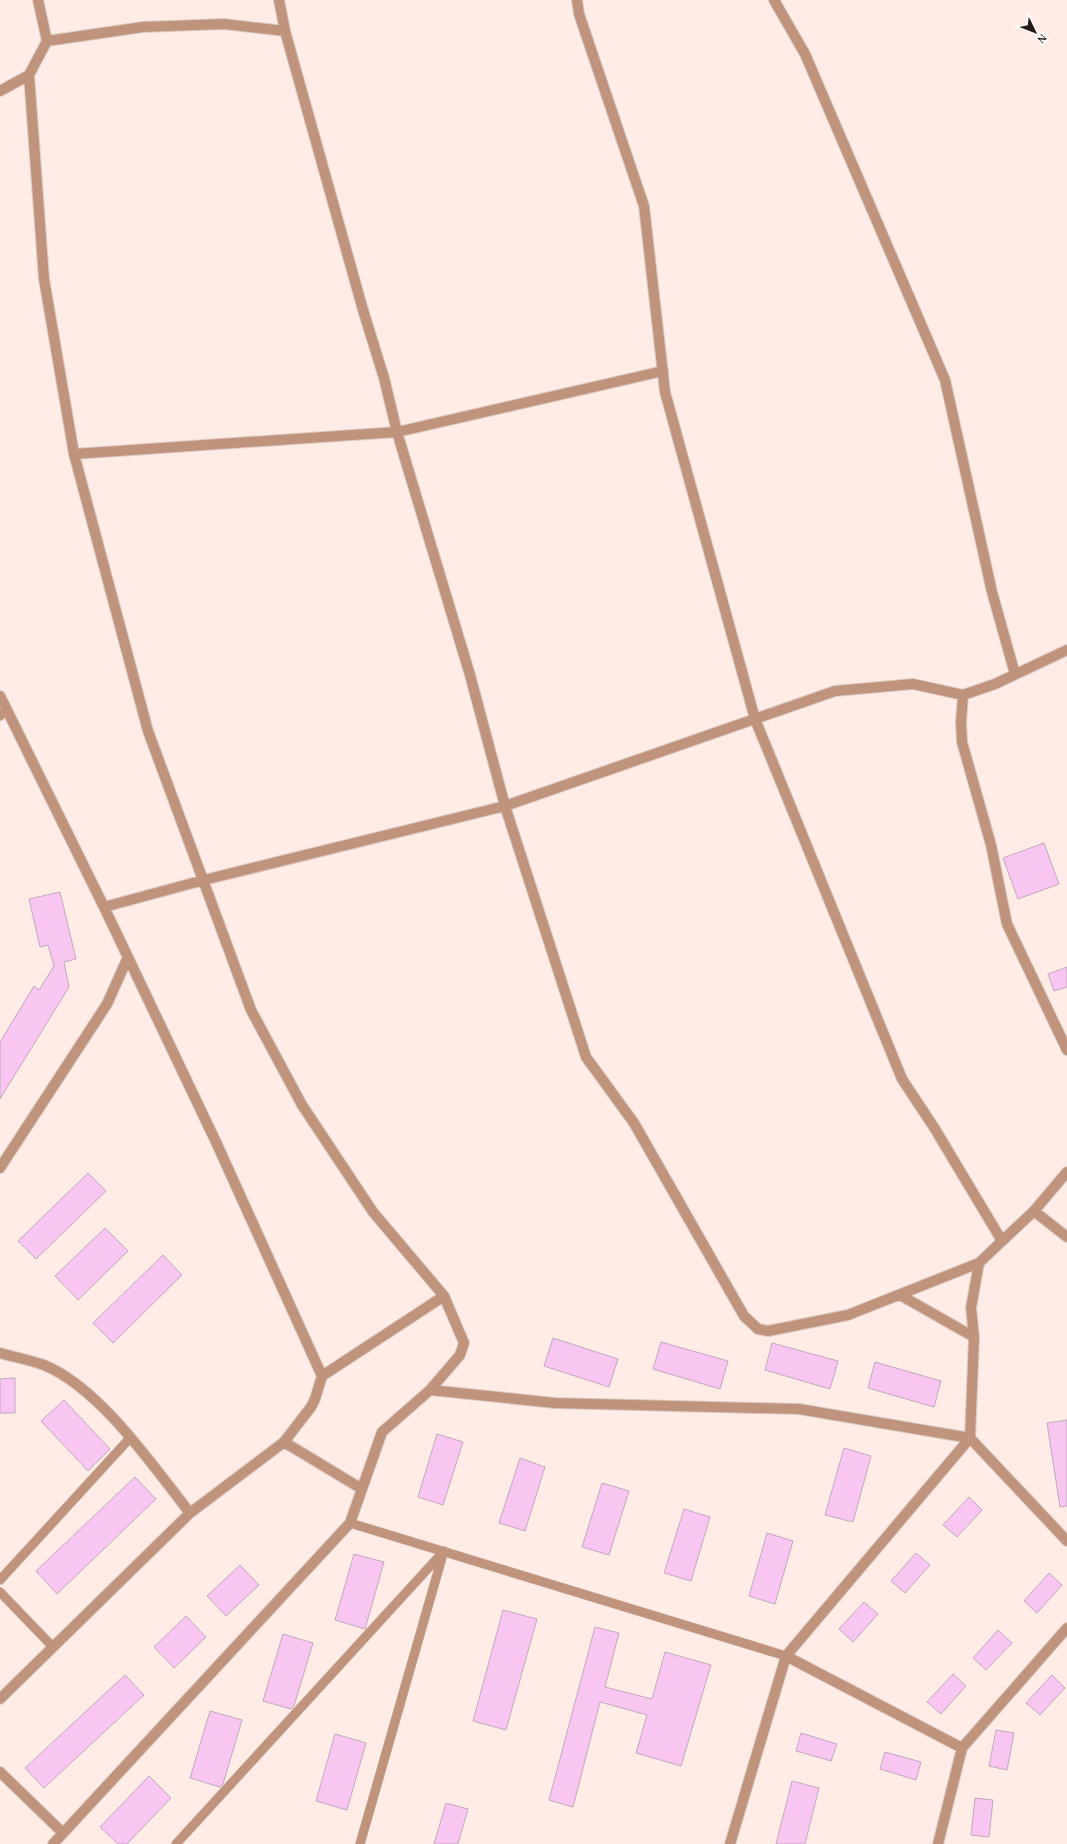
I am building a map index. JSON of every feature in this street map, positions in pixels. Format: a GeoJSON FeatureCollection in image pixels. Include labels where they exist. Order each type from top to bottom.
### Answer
{"type":"FeatureCollection","features":[{"type":"Feature","properties":{"kind":"street"},"geometry":{"type":"LineString","coordinates":[[38,0],[47,41],[29,75],[44,279],[74,454],[148,731],[251,1010],[302,1105],[374,1212],[444,1296],[463,1339],[463,1348],[460,1355],[430,1390],[382,1432],[350,1523],[53,1844]]}},
{"type":"Feature","properties":{"kind":"street"},"geometry":{"type":"LineString","coordinates":[[279,0],[285,31],[363,310],[384,378],[397,432],[470,675],[505,806],[586,1057],[634,1123],[747,1320],[758,1329],[768,1331],[848,1315],[979,1263],[1034,1211],[1067,1172]]}},
{"type":"Feature","properties":{"kind":"street"},"geometry":{"type":"LineString","coordinates":[[577,0],[579,14],[644,206],[665,392],[755,720],[902,1079],[935,1129],[1002,1241]]}},
{"type":"Feature","properties":{"kind":"street"},"geometry":{"type":"LineString","coordinates":[[774,0],[805,54],[945,380],[992,592],[1015,674]]}},
{"type":"Feature","properties":{"kind":"street"},"geometry":{"type":"LineString","coordinates":[[47,41],[143,27],[224,24],[285,31]]}},
{"type":"Feature","properties":{"kind":"street"},"geometry":{"type":"LineString","coordinates":[[0,90],[29,75]]}},
{"type":"Feature","properties":{"kind":"street"},"geometry":{"type":"LineString","coordinates":[[74,454],[397,432],[663,371]]}},
{"type":"Feature","properties":{"kind":"street"},"geometry":{"type":"LineString","coordinates":[[104,907],[204,880],[505,806],[755,720],[834,690],[913,684],[963,694],[995,684],[1067,650]]}},
{"type":"Feature","properties":{"kind":"street"},"geometry":{"type":"LineString","coordinates":[[963,694],[961,722],[962,742],[991,844],[1007,924],[1067,1050]]}},
{"type":"Feature","properties":{"kind":"street"},"geometry":{"type":"LineString","coordinates":[[0,696],[3,713],[104,907],[219,1149],[322,1376],[316,1399],[284,1442],[190,1513],[0,1699]]}},
{"type":"Feature","properties":{"kind":"street"},"geometry":{"type":"LineString","coordinates":[[0,1168],[107,1004],[128,957]]}},
{"type":"Feature","properties":{"kind":"street"},"geometry":{"type":"LineString","coordinates":[[1034,1211],[1067,1237]]}},
{"type":"Feature","properties":{"kind":"street"},"geometry":{"type":"LineString","coordinates":[[730,1844],[786,1656],[970,1438],[974,1337],[971,1308],[979,1263]]}},
{"type":"Feature","properties":{"kind":"street"},"geometry":{"type":"LineString","coordinates":[[900,1295],[974,1337]]}},
{"type":"Feature","properties":{"kind":"street"},"geometry":{"type":"LineString","coordinates":[[322,1376],[444,1296]]}},
{"type":"Feature","properties":{"kind":"street"},"geometry":{"type":"LineString","coordinates":[[0,1353],[44,1365],[67,1378],[93,1397],[130,1438],[190,1513]]}},
{"type":"Feature","properties":{"kind":"street"},"geometry":{"type":"LineString","coordinates":[[430,1390],[555,1403],[799,1409],[970,1438],[1067,1541]]}},
{"type":"Feature","properties":{"kind":"street"},"geometry":{"type":"LineString","coordinates":[[284,1442],[362,1490]]}},
{"type":"Feature","properties":{"kind":"street"},"geometry":{"type":"LineString","coordinates":[[938,1844],[962,1748],[1067,1628]]}},
{"type":"Feature","properties":{"kind":"street"},"geometry":{"type":"LineString","coordinates":[[786,1656],[962,1748]]}},
{"type":"Feature","properties":{"kind":"street"},"geometry":{"type":"LineString","coordinates":[[0,1772],[63,1833]]}},
{"type":"Feature","properties":{"kind":"lane"},"geometry":{"type":"LineString","coordinates":[[0,1580],[130,1438]]}},
{"type":"Feature","properties":{"kind":"lane"},"geometry":{"type":"LineString","coordinates":[[350,1523],[786,1656]]}},
{"type":"Feature","properties":{"kind":"lane"},"geometry":{"type":"LineString","coordinates":[[176,1844],[444,1551]]}},
{"type":"Feature","properties":{"kind":"lane"},"geometry":{"type":"LineString","coordinates":[[360,1844],[444,1551]]}},
{"type":"Feature","properties":{"kind":"lane"},"geometry":{"type":"LineString","coordinates":[[0,1592],[53,1647]]}},
{"type":"Feature","properties":{"kind":"building"},"geometry":{"type":"Polygon","coordinates":[[[1044,843],[1059,884],[1018,899],[1003,858],[1044,843]]]}},
{"type":"Feature","properties":{"kind":"building"},"geometry":{"type":"Polygon","coordinates":[[[60,892],[76,959],[64,962],[69,987],[0,1099],[0,1042],[34,986],[39,990],[54,966],[48,945],[40,947],[29,899],[60,892]]]}},
{"type":"Feature","properties":{"kind":"building"},"geometry":{"type":"Polygon","coordinates":[[[1067,967],[1067,987],[1054,991],[1048,974],[1067,967]]]}},
{"type":"Feature","properties":{"kind":"building"},"geometry":{"type":"Polygon","coordinates":[[[88,1173],[106,1191],[36,1259],[18,1241],[88,1173]]]}},
{"type":"Feature","properties":{"kind":"building"},"geometry":{"type":"Polygon","coordinates":[[[105,1228],[128,1251],[78,1300],[55,1276],[105,1228]]]}},
{"type":"Feature","properties":{"kind":"building"},"geometry":{"type":"Polygon","coordinates":[[[163,1255],[182,1275],[113,1343],[93,1323],[163,1255]]]}},
{"type":"Feature","properties":{"kind":"building"},"geometry":{"type":"Polygon","coordinates":[[[553,1338],[618,1359],[609,1387],[544,1366],[553,1338]]]}},
{"type":"Feature","properties":{"kind":"building"},"geometry":{"type":"Polygon","coordinates":[[[661,1342],[728,1361],[720,1389],[653,1369],[661,1342]]]}},
{"type":"Feature","properties":{"kind":"building"},"geometry":{"type":"Polygon","coordinates":[[[772,1343],[838,1361],[830,1389],[765,1370],[772,1343]]]}},
{"type":"Feature","properties":{"kind":"building"},"geometry":{"type":"Polygon","coordinates":[[[875,1362],[941,1381],[934,1407],[868,1388],[875,1362]]]}},
{"type":"Feature","properties":{"kind":"building"},"geometry":{"type":"Polygon","coordinates":[[[15,1378],[15,1413],[0,1413],[0,1379],[15,1378]]]}},
{"type":"Feature","properties":{"kind":"building"},"geometry":{"type":"Polygon","coordinates":[[[64,1400],[110,1449],[88,1471],[41,1421],[64,1400]]]}},
{"type":"Feature","properties":{"kind":"building"},"geometry":{"type":"Polygon","coordinates":[[[1067,1420],[1067,1506],[1060,1507],[1047,1423],[1067,1420]]]}},
{"type":"Feature","properties":{"kind":"building"},"geometry":{"type":"Polygon","coordinates":[[[437,1434],[463,1442],[443,1505],[418,1497],[437,1434]]]}},
{"type":"Feature","properties":{"kind":"building"},"geometry":{"type":"Polygon","coordinates":[[[844,1448],[871,1456],[853,1522],[825,1515],[844,1448]]]}},
{"type":"Feature","properties":{"kind":"building"},"geometry":{"type":"Polygon","coordinates":[[[520,1458],[545,1467],[525,1531],[499,1523],[520,1458]]]}},
{"type":"Feature","properties":{"kind":"building"},"geometry":{"type":"Polygon","coordinates":[[[135,1477],[156,1499],[57,1594],[36,1571],[135,1477]]]}},
{"type":"Feature","properties":{"kind":"building"},"geometry":{"type":"Polygon","coordinates":[[[602,1483],[629,1491],[609,1555],[582,1547],[602,1483]]]}},
{"type":"Feature","properties":{"kind":"building"},"geometry":{"type":"Polygon","coordinates":[[[969,1497],[982,1510],[957,1537],[943,1525],[969,1497]]]}},
{"type":"Feature","properties":{"kind":"building"},"geometry":{"type":"Polygon","coordinates":[[[684,1509],[710,1517],[691,1581],[664,1573],[684,1509]]]}},
{"type":"Feature","properties":{"kind":"building"},"geometry":{"type":"Polygon","coordinates":[[[767,1533],[793,1541],[775,1604],[749,1596],[767,1533]]]}},
{"type":"Feature","properties":{"kind":"building"},"geometry":{"type":"Polygon","coordinates":[[[916,1553],[930,1565],[905,1593],[891,1581],[916,1553]]]}},
{"type":"Feature","properties":{"kind":"building"},"geometry":{"type":"Polygon","coordinates":[[[354,1554],[384,1562],[365,1629],[335,1620],[354,1554]]]}},
{"type":"Feature","properties":{"kind":"building"},"geometry":{"type":"Polygon","coordinates":[[[240,1565],[259,1585],[226,1616],[207,1596],[240,1565]]]}},
{"type":"Feature","properties":{"kind":"building"},"geometry":{"type":"Polygon","coordinates":[[[1049,1573],[1062,1585],[1037,1613],[1024,1601],[1049,1573]]]}},
{"type":"Feature","properties":{"kind":"building"},"geometry":{"type":"Polygon","coordinates":[[[864,1602],[878,1614],[853,1642],[839,1629],[864,1602]]]}},
{"type":"Feature","properties":{"kind":"building"},"geometry":{"type":"Polygon","coordinates":[[[503,1610],[537,1619],[506,1730],[473,1721],[503,1610]]]}},
{"type":"Feature","properties":{"kind":"building"},"geometry":{"type":"Polygon","coordinates":[[[186,1616],[206,1637],[174,1668],[154,1647],[186,1616]]]}},
{"type":"Feature","properties":{"kind":"building"},"geometry":{"type":"Polygon","coordinates":[[[595,1627],[619,1633],[605,1687],[652,1699],[665,1652],[711,1665],[681,1766],[636,1753],[647,1715],[600,1702],[573,1807],[549,1800],[595,1627]]]}},
{"type":"Feature","properties":{"kind":"building"},"geometry":{"type":"Polygon","coordinates":[[[998,1630],[1012,1643],[986,1670],[973,1658],[998,1630]]]}},
{"type":"Feature","properties":{"kind":"building"},"geometry":{"type":"Polygon","coordinates":[[[283,1634],[313,1643],[294,1706],[291,1709],[263,1701],[283,1634]]]}},
{"type":"Feature","properties":{"kind":"building"},"geometry":{"type":"Polygon","coordinates":[[[953,1674],[966,1686],[941,1714],[927,1702],[953,1674]]]}},
{"type":"Feature","properties":{"kind":"building"},"geometry":{"type":"Polygon","coordinates":[[[125,1675],[144,1695],[44,1788],[25,1768],[125,1675]]]}},
{"type":"Feature","properties":{"kind":"building"},"geometry":{"type":"Polygon","coordinates":[[[1052,1675],[1065,1688],[1040,1715],[1026,1703],[1052,1675]]]}},
{"type":"Feature","properties":{"kind":"building"},"geometry":{"type":"Polygon","coordinates":[[[210,1711],[242,1720],[223,1784],[220,1787],[190,1778],[210,1711]]]}},
{"type":"Feature","properties":{"kind":"building"},"geometry":{"type":"Polygon","coordinates":[[[996,1730],[1014,1733],[1007,1770],[989,1766],[996,1730]]]}},
{"type":"Feature","properties":{"kind":"building"},"geometry":{"type":"Polygon","coordinates":[[[801,1733],[837,1744],[831,1761],[796,1751],[801,1733]]]}},
{"type":"Feature","properties":{"kind":"building"},"geometry":{"type":"Polygon","coordinates":[[[335,1734],[366,1743],[347,1810],[316,1801],[335,1734]]]}},
{"type":"Feature","properties":{"kind":"building"},"geometry":{"type":"Polygon","coordinates":[[[885,1752],[921,1762],[916,1780],[880,1769],[885,1752]]]}},
{"type":"Feature","properties":{"kind":"building"},"geometry":{"type":"Polygon","coordinates":[[[149,1776],[171,1798],[127,1844],[118,1844],[100,1827],[149,1776]]]}},
{"type":"Feature","properties":{"kind":"building"},"geometry":{"type":"Polygon","coordinates":[[[792,1781],[819,1788],[805,1844],[776,1844],[792,1781]]]}},
{"type":"Feature","properties":{"kind":"building"},"geometry":{"type":"Polygon","coordinates":[[[975,1798],[993,1800],[989,1837],[971,1835],[975,1798]]]}},
{"type":"Feature","properties":{"kind":"building"},"geometry":{"type":"Polygon","coordinates":[[[446,1803],[468,1809],[458,1844],[434,1844],[446,1803]]]}}]}
